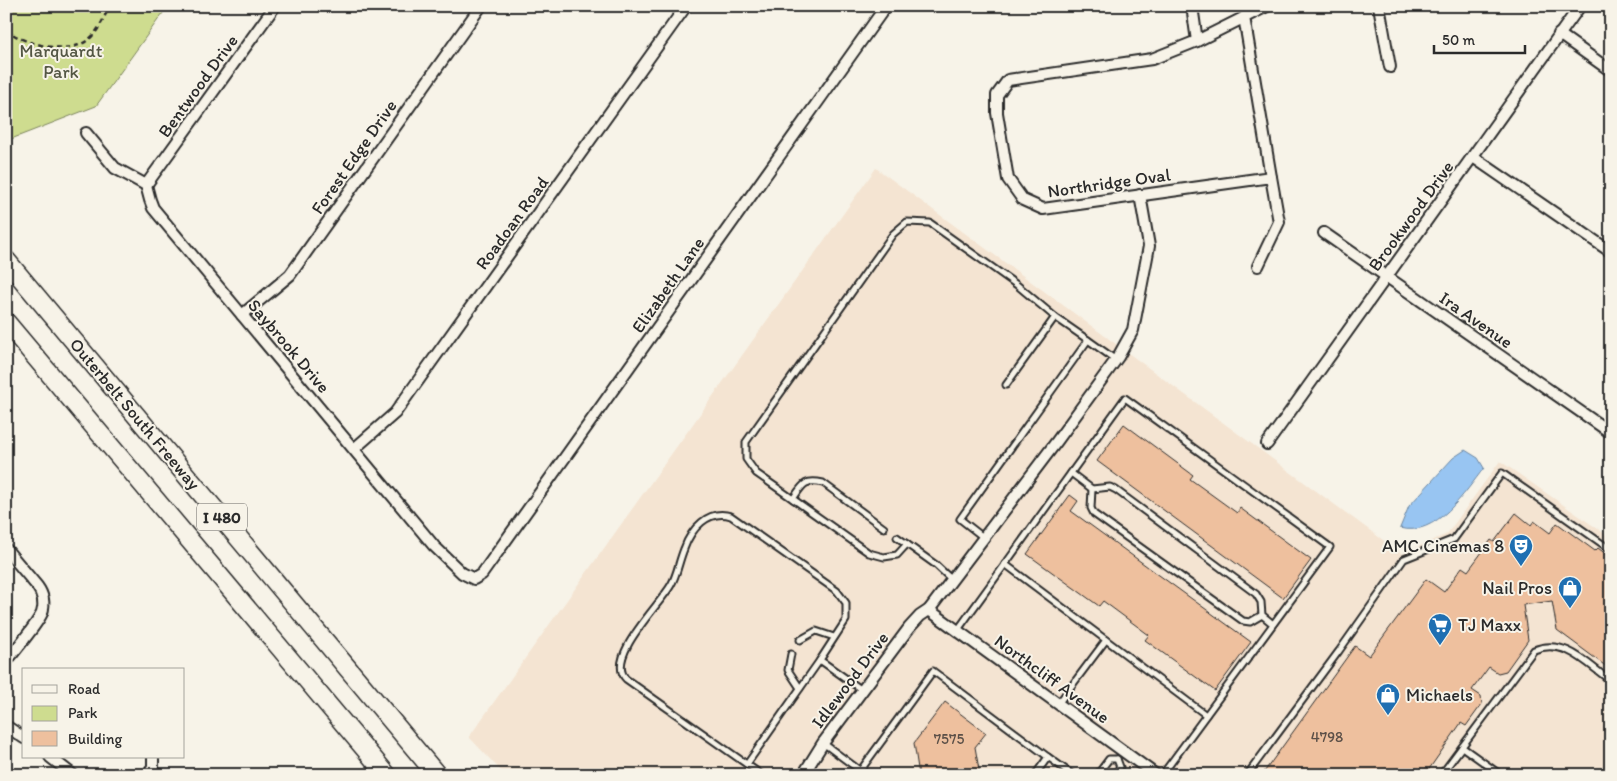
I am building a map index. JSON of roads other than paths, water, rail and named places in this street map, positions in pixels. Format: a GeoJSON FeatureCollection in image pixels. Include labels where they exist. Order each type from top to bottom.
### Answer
{"type":"FeatureCollection","features":[{"type":"Feature","properties":{"kind":"highway","name":"Outerbelt South Freeway"},"geometry":{"type":"LineString","coordinates":[[6,260],[438,775]]}},
{"type":"Feature","properties":{"kind":"highway","name":"I 480"},"geometry":{"type":"LineString","coordinates":[[6,322],[387,775]]}},
{"type":"Feature","properties":{"kind":"street","name":"Bentwood Drive"},"geometry":{"type":"LineString","coordinates":[[146,185],[275,6]]}},
{"type":"Feature","properties":{"kind":"street","name":"Forest Edge Drive"},"geometry":{"type":"LineString","coordinates":[[242,315],[290,275],[481,6]]}},
{"type":"Feature","properties":{"kind":"street","name":"Roadoan Road"},"geometry":{"type":"LineString","coordinates":[[354,449],[395,413],[686,6]]}},
{"type":"Feature","properties":{"kind":"street","name":"Elizabeth Lane"},"geometry":{"type":"LineString","coordinates":[[474,579],[482,574],[886,6]]}},
{"type":"Feature","properties":{"kind":"street"},"geometry":{"type":"LineString","coordinates":[[1192,6],[1197,41]]}},
{"type":"Feature","properties":{"kind":"street","name":"Northridge Oval"},"geometry":{"type":"LineString","coordinates":[[1268,6],[1197,41],[1152,59],[1008,80],[997,95],[997,113],[1008,179],[1023,200],[1043,209],[1271,177]]}},
{"type":"Feature","properties":{"kind":"street"},"geometry":{"type":"LineString","coordinates":[[1379,6],[1390,67]]}},
{"type":"Feature","properties":{"kind":"street","name":"Brookwood Drive"},"geometry":{"type":"LineString","coordinates":[[1267,444],[1580,6]]}},
{"type":"Feature","properties":{"kind":"street"},"geometry":{"type":"LineString","coordinates":[[1244,17],[1279,222],[1258,266]]}},
{"type":"Feature","properties":{"kind":"street"},"geometry":{"type":"LineString","coordinates":[[1559,34],[1611,71]]}},
{"type":"Feature","properties":{"kind":"street"},"geometry":{"type":"LineString","coordinates":[[86,133],[115,168],[146,185]]}},
{"type":"Feature","properties":{"kind":"street"},"geometry":{"type":"LineString","coordinates":[[1473,157],[1611,252]]}},
{"type":"Feature","properties":{"kind":"street","name":"Saybrook Drive"},"geometry":{"type":"LineString","coordinates":[[146,185],[153,208],[434,546],[462,574],[474,579]]}},
{"type":"Feature","properties":{"kind":"street","name":"Idlewood Drive"},"geometry":{"type":"LineString","coordinates":[[803,775],[823,743],[862,690],[916,619],[929,610],[1057,442],[1116,360],[1133,330],[1149,246],[1140,195]]}},
{"type":"Feature","properties":{"kind":"street","name":"Ira Avenue"},"geometry":{"type":"LineString","coordinates":[[1324,233],[1611,433]]}},
{"type":"Feature","properties":{"kind":"street"},"geometry":{"type":"LineString","coordinates":[[6,549],[42,592],[43,601],[42,613],[6,662]]}},
{"type":"Feature","properties":{"kind":"street","name":"Northcliff Avenue"},"geometry":{"type":"LineString","coordinates":[[929,610],[1058,704],[1120,755],[1156,775]]}},
{"type":"Feature","properties":{"kind":"street"},"geometry":{"type":"LineString","coordinates":[[6,726],[22,737]]}},
{"type":"Feature","properties":{"kind":"street"},"geometry":{"type":"LineString","coordinates":[[51,758],[73,775]]}},
{"type":"Feature","properties":{"kind":"street"},"geometry":{"type":"LineString","coordinates":[[147,775],[152,767],[153,758]]}},
{"type":"Feature","properties":{"kind":"lane"},"geometry":{"type":"LineString","coordinates":[[906,544],[897,555],[884,557],[869,553],[756,473],[746,459],[746,442],[893,234],[907,222],[930,223],[1017,285],[1055,317],[1116,360]]}},
{"type":"Feature","properties":{"kind":"lane"},"geometry":{"type":"LineString","coordinates":[[1006,385],[1055,317]]}},
{"type":"Feature","properties":{"kind":"lane"},"geometry":{"type":"LineString","coordinates":[[983,537],[960,519],[1088,340]]}},
{"type":"Feature","properties":{"kind":"lane"},"geometry":{"type":"LineString","coordinates":[[957,631],[1125,398],[1330,546],[1162,775]]}},
{"type":"Feature","properties":{"kind":"lane"},"geometry":{"type":"LineString","coordinates":[[1071,473],[1092,488],[1110,487],[1116,490],[1256,594],[1261,602],[1262,614],[1273,624]]}},
{"type":"Feature","properties":{"kind":"lane"},"geometry":{"type":"LineString","coordinates":[[1247,775],[1339,651],[1404,559],[1454,539],[1502,473],[1611,550]]}},
{"type":"Feature","properties":{"kind":"lane"},"geometry":{"type":"LineString","coordinates":[[793,499],[803,484],[812,480],[823,483],[884,528]]}},
{"type":"Feature","properties":{"kind":"lane"},"geometry":{"type":"LineString","coordinates":[[1092,488],[1091,508],[1094,514],[1244,621],[1250,622],[1262,614]]}},
{"type":"Feature","properties":{"kind":"lane"},"geometry":{"type":"LineString","coordinates":[[746,764],[820,660],[846,620],[847,612],[846,603],[838,591],[731,516],[722,513],[713,515],[698,525],[684,548],[670,586],[627,646],[620,661],[621,671],[626,679],[746,764],[762,775]]}},
{"type":"Feature","properties":{"kind":"lane"},"geometry":{"type":"LineString","coordinates":[[897,537],[936,565],[952,580]]}},
{"type":"Feature","properties":{"kind":"lane"},"geometry":{"type":"LineString","coordinates":[[1005,564],[1206,715]]}},
{"type":"Feature","properties":{"kind":"lane"},"geometry":{"type":"LineString","coordinates":[[800,640],[816,631],[834,637]]}},
{"type":"Feature","properties":{"kind":"lane"},"geometry":{"type":"LineString","coordinates":[[1058,704],[1106,640]]}},
{"type":"Feature","properties":{"kind":"lane"},"geometry":{"type":"LineString","coordinates":[[1442,775],[1534,650],[1548,646],[1568,650],[1611,681]]}},
{"type":"Feature","properties":{"kind":"lane"},"geometry":{"type":"LineString","coordinates":[[790,654],[788,670],[800,688]]}},
{"type":"Feature","properties":{"kind":"lane"},"geometry":{"type":"LineString","coordinates":[[820,660],[862,690]]}},
{"type":"Feature","properties":{"kind":"lane"},"geometry":{"type":"LineString","coordinates":[[860,771],[933,670],[1073,775]]}},
{"type":"Feature","properties":{"kind":"lane"},"geometry":{"type":"LineString","coordinates":[[823,743],[866,775]]}},
{"type":"Feature","properties":{"kind":"lane"},"geometry":{"type":"LineString","coordinates":[[1462,747],[1501,775]]}},
{"type":"Feature","properties":{"kind":"lane"},"geometry":{"type":"LineString","coordinates":[[1097,775],[1109,759],[1120,755],[1120,767],[1114,775]]}},
{"type":"Feature","properties":{"kind":"lane"},"geometry":{"type":"LineString","coordinates":[[1035,775],[1048,756]]}},
{"type":"Feature","properties":{"kind":"water"},"geometry":{"type":"Polygon","coordinates":[[[1465,450],[1478,458],[1484,468],[1459,500],[1437,520],[1426,526],[1413,529],[1400,528],[1409,506],[1453,458],[1465,450]]]}},
{"type":"Feature","properties":{"kind":"place","name":"AMC Cinemas 8"},"geometry":{"type":"Point","coordinates":[1521,567]}},
{"type":"Feature","properties":{"kind":"place","name":"Nail Pros"},"geometry":{"type":"Point","coordinates":[1570,609]}},
{"type":"Feature","properties":{"kind":"place","name":"TJ Maxx"},"geometry":{"type":"Point","coordinates":[1440,646]}},
{"type":"Feature","properties":{"kind":"place","name":"Michaels"},"geometry":{"type":"Point","coordinates":[1388,716]}},
{"type":"Feature","properties":{"kind":"park label","name":"Marquardt Park"},"geometry":{"type":"Point","coordinates":[61,61]}}]}
